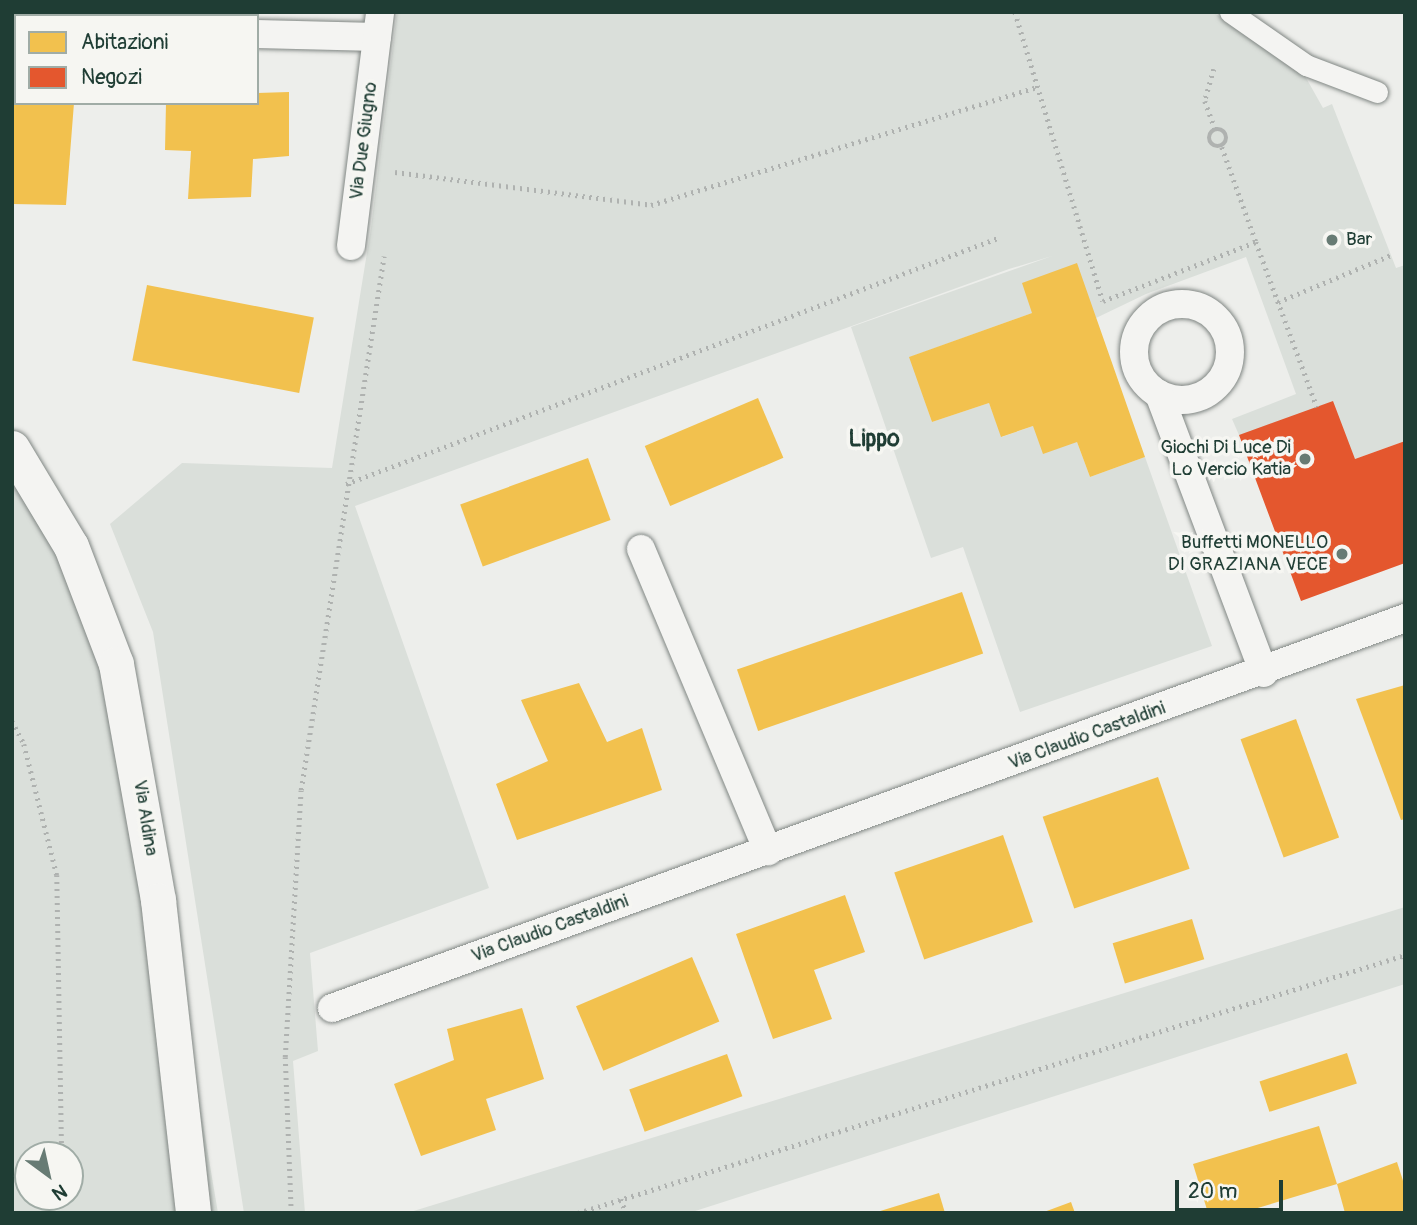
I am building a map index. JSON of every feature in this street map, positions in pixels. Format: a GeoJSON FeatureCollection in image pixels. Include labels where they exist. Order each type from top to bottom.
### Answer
{"type":"FeatureCollection","features":[{"type":"Feature","properties":{"kind":"street"},"geometry":{"type":"LineString","coordinates":[[1230,12],[1306,65],[1377,92]]}},
{"type":"Feature","properties":{"kind":"street","name":"Via Due Giugno"},"geometry":{"type":"LineString","coordinates":[[259,34],[379,25],[352,236]]}},
{"type":"Feature","properties":{"kind":"street"},"geometry":{"type":"LineString","coordinates":[[1159,394],[1264,673]]}},
{"type":"Feature","properties":{"kind":"street","name":"Via Aldina"},"geometry":{"type":"LineString","coordinates":[[12,448],[71,546],[116,664],[158,900],[193,1213]]}},
{"type":"Feature","properties":{"kind":"street"},"geometry":{"type":"LineString","coordinates":[[641,549],[768,851]]}},
{"type":"Feature","properties":{"kind":"street","name":"Via Claudio Castaldini"},"geometry":{"type":"LineString","coordinates":[[332,1008],[1264,673],[1405,618]]}},
{"type":"Feature","properties":{"kind":"path"},"geometry":{"type":"LineString","coordinates":[[1015,12],[1103,300],[1256,242]]}},
{"type":"Feature","properties":{"kind":"path"},"geometry":{"type":"LineString","coordinates":[[1214,69],[1205,101],[1215,129],[1228,136],[1222,147],[1317,407]]}},
{"type":"Feature","properties":{"kind":"path"},"geometry":{"type":"LineString","coordinates":[[395,172],[651,205],[1038,87]]}},
{"type":"Feature","properties":{"kind":"path"},"geometry":{"type":"LineString","coordinates":[[1215,129],[1209,142],[1222,147]]}},
{"type":"Feature","properties":{"kind":"path"},"geometry":{"type":"LineString","coordinates":[[291,1213],[285,1058],[300,804],[346,484],[385,248],[372,228],[352,236]]}},
{"type":"Feature","properties":{"kind":"path"},"geometry":{"type":"LineString","coordinates":[[346,484],[998,238]]}},
{"type":"Feature","properties":{"kind":"path"},"geometry":{"type":"LineString","coordinates":[[1278,302],[1391,255]]}},
{"type":"Feature","properties":{"kind":"path"},"geometry":{"type":"LineString","coordinates":[[12,721],[24,744],[57,875],[62,1141]]}},
{"type":"Feature","properties":{"kind":"path"},"geometry":{"type":"LineString","coordinates":[[578,1213],[1405,954]]}},
{"type":"Feature","properties":{"kind":"path"},"geometry":{"type":"LineString","coordinates":[[621,1199],[626,1213]]}},
{"type":"Feature","properties":{"kind":"shaded area"},"geometry":{"type":"Polygon","coordinates":[[[397,12],[1213,12],[1305,76],[1323,108],[1332,104],[1396,268],[1405,265],[1405,441],[1355,459],[1239,435],[1232,419],[1296,394],[1246,257],[1146,294],[1096,318],[1075,265],[1032,313],[910,357],[932,422],[989,403],[1002,437],[1033,426],[1077,442],[1090,477],[1145,457],[1212,646],[1020,712],[963,547],[931,558],[851,327],[1052,256],[1009,269],[355,506],[489,888],[310,953],[318,1051],[293,1061],[305,1213],[244,1213],[153,632],[110,524],[182,463],[332,468],[371,228],[397,12]]]}},
{"type":"Feature","properties":{"kind":"shaded area"},"geometry":{"type":"Polygon","coordinates":[[[12,432],[143,767],[218,1213],[12,1213],[12,432]]]}},
{"type":"Feature","properties":{"kind":"shaded area"},"geometry":{"type":"Polygon","coordinates":[[[1405,907],[1405,984],[689,1213],[407,1213],[1405,907]]]}},
{"type":"Feature","properties":{"kind":"building: Abitazioni"},"geometry":{"type":"Polygon","coordinates":[[[12,74],[14,105],[74,105],[66,205],[12,204],[12,74]]]}},
{"type":"Feature","properties":{"kind":"building: Abitazioni"},"geometry":{"type":"Polygon","coordinates":[[[289,92],[289,156],[253,159],[251,197],[188,199],[191,151],[165,150],[166,105],[259,105],[259,93],[289,92]]]}},
{"type":"Feature","properties":{"kind":"building: Abitazioni"},"geometry":{"type":"Polygon","coordinates":[[[1077,263],[1145,457],[1090,477],[1077,442],[1043,454],[1033,426],[1001,437],[989,403],[932,422],[909,357],[1032,313],[1022,283],[1077,263]]]}},
{"type":"Feature","properties":{"kind":"building: Abitazioni"},"geometry":{"type":"Polygon","coordinates":[[[147,285],[314,317],[299,393],[132,361],[147,285]]]}},
{"type":"Feature","properties":{"kind":"building: Abitazioni"},"geometry":{"type":"Polygon","coordinates":[[[758,398],[783,458],[670,506],[645,446],[758,398]]]}},
{"type":"Feature","properties":{"kind":"building: Abitazioni"},"geometry":{"type":"Polygon","coordinates":[[[588,458],[611,520],[483,567],[460,505],[588,458]]]}},
{"type":"Feature","properties":{"kind":"building: Abitazioni"},"geometry":{"type":"Polygon","coordinates":[[[962,592],[983,653],[758,731],[737,669],[962,592]]]}},
{"type":"Feature","properties":{"kind":"building: Abitazioni"},"geometry":{"type":"Polygon","coordinates":[[[579,683],[607,742],[642,728],[662,790],[517,840],[496,784],[548,761],[521,700],[579,683]]]}},
{"type":"Feature","properties":{"kind":"building: Abitazioni"},"geometry":{"type":"Polygon","coordinates":[[[1405,685],[1405,819],[1401,820],[1356,699],[1405,685]]]}},
{"type":"Feature","properties":{"kind":"building: Abitazioni"},"geometry":{"type":"Polygon","coordinates":[[[1296,719],[1339,837],[1284,858],[1241,739],[1296,719]]]}},
{"type":"Feature","properties":{"kind":"building: Abitazioni"},"geometry":{"type":"Polygon","coordinates":[[[1158,777],[1190,869],[1074,908],[1043,817],[1158,777]]]}},
{"type":"Feature","properties":{"kind":"building: Abitazioni"},"geometry":{"type":"Polygon","coordinates":[[[1003,835],[1033,922],[924,959],[894,872],[1003,835]]]}},
{"type":"Feature","properties":{"kind":"building: Abitazioni"},"geometry":{"type":"Polygon","coordinates":[[[845,895],[865,952],[814,970],[832,1019],[773,1039],[736,934],[845,895]]]}},
{"type":"Feature","properties":{"kind":"building: Abitazioni"},"geometry":{"type":"Polygon","coordinates":[[[1192,919],[1204,959],[1125,983],[1113,943],[1192,919]]]}},
{"type":"Feature","properties":{"kind":"building: Abitazioni"},"geometry":{"type":"Polygon","coordinates":[[[692,957],[719,1021],[603,1071],[576,1006],[692,957]]]}},
{"type":"Feature","properties":{"kind":"building: Abitazioni"},"geometry":{"type":"Polygon","coordinates":[[[522,1008],[544,1079],[486,1099],[496,1130],[421,1156],[394,1084],[454,1060],[447,1029],[522,1008]]]}},
{"type":"Feature","properties":{"kind":"building: Abitazioni"},"geometry":{"type":"Polygon","coordinates":[[[1347,1053],[1357,1083],[1269,1112],[1260,1081],[1347,1053]]]}},
{"type":"Feature","properties":{"kind":"building: Abitazioni"},"geometry":{"type":"Polygon","coordinates":[[[727,1054],[742,1096],[645,1132],[629,1090],[727,1054]]]}},
{"type":"Feature","properties":{"kind":"building: Abitazioni"},"geometry":{"type":"Polygon","coordinates":[[[1319,1126],[1337,1184],[1241,1213],[1208,1213],[1193,1164],[1319,1126]]]}},
{"type":"Feature","properties":{"kind":"building: Abitazioni"},"geometry":{"type":"Polygon","coordinates":[[[1397,1162],[1405,1187],[1405,1213],[1345,1213],[1337,1184],[1397,1162]]]}},
{"type":"Feature","properties":{"kind":"building: Abitazioni"},"geometry":{"type":"Polygon","coordinates":[[[939,1193],[945,1213],[877,1213],[877,1212],[939,1193]]]}},
{"type":"Feature","properties":{"kind":"building: Abitazioni"},"geometry":{"type":"Polygon","coordinates":[[[1071,1202],[1075,1213],[1044,1213],[1044,1212],[1071,1202]]]}},
{"type":"Feature","properties":{"kind":"building: Negozi"},"geometry":{"type":"Polygon","coordinates":[[[1333,401],[1355,459],[1405,441],[1405,563],[1301,601],[1239,435],[1333,401]]]}},
{"type":"Feature","properties":{"kind":"place","name":"Bar"},"geometry":{"type":"Point","coordinates":[1332,240]}},
{"type":"Feature","properties":{"kind":"place","name":"Giochi Di Luce Di Lo Vercio Katia"},"geometry":{"type":"Point","coordinates":[1305,459]}},
{"type":"Feature","properties":{"kind":"place","name":"Buffetti MONELLO DI GRAZIANA VECE"},"geometry":{"type":"Point","coordinates":[1342,554]}},
{"type":"Feature","properties":{"kind":"district","name":"Lippo"},"geometry":{"type":"Point","coordinates":[874,439]}}]}
